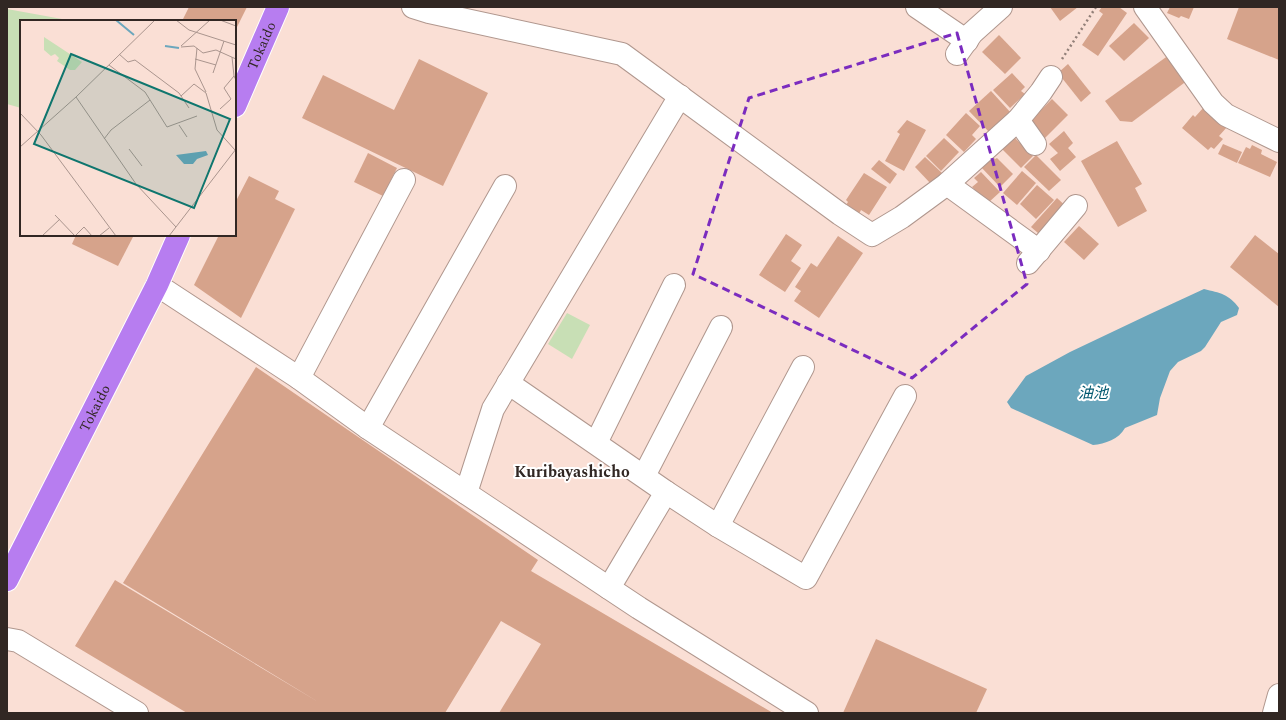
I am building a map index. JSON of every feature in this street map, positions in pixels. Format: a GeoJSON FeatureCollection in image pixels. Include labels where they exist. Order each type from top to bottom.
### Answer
{"type":"FeatureCollection","features":[{"type":"Feature","properties":{"kind":"highway","name":"Tokaido"},"geometry":{"type":"LineString","coordinates":[[236,104],[278,7]]}},
{"type":"Feature","properties":{"kind":"highway","name":"Tokaido"},"geometry":{"type":"LineString","coordinates":[[7,580],[157,285],[179,236]]}},
{"type":"Feature","properties":{"kind":"street"},"geometry":{"type":"LineString","coordinates":[[413,7],[429,12],[622,54],[840,214],[872,235],[902,217],[947,184],[1018,120],[1051,77]]}},
{"type":"Feature","properties":{"kind":"street"},"geometry":{"type":"LineString","coordinates":[[917,7],[962,48],[972,33],[1001,7]]}},
{"type":"Feature","properties":{"kind":"street"},"geometry":{"type":"LineString","coordinates":[[1144,7],[1213,103],[1226,115],[1279,141]]}},
{"type":"Feature","properties":{"kind":"street"},"geometry":{"type":"LineString","coordinates":[[466,493],[493,409],[680,96]]}},
{"type":"Feature","properties":{"kind":"street"},"geometry":{"type":"LineString","coordinates":[[1018,120],[1035,144]]}},
{"type":"Feature","properties":{"kind":"street"},"geometry":{"type":"LineString","coordinates":[[299,378],[404,180]]}},
{"type":"Feature","properties":{"kind":"street"},"geometry":{"type":"LineString","coordinates":[[947,184],[1034,257],[1076,206]]}},
{"type":"Feature","properties":{"kind":"street"},"geometry":{"type":"LineString","coordinates":[[368,428],[505,186]]}},
{"type":"Feature","properties":{"kind":"street"},"geometry":{"type":"LineString","coordinates":[[157,285],[299,378],[368,428],[609,588],[807,713]]}},
{"type":"Feature","properties":{"kind":"street"},"geometry":{"type":"LineString","coordinates":[[596,443],[674,285]]}},
{"type":"Feature","properties":{"kind":"street"},"geometry":{"type":"LineString","coordinates":[[644,476],[720,327]]}},
{"type":"Feature","properties":{"kind":"street"},"geometry":{"type":"LineString","coordinates":[[718,526],[803,367]]}},
{"type":"Feature","properties":{"kind":"street"},"geometry":{"type":"LineString","coordinates":[[508,383],[666,492],[718,526],[806,578],[905,396]]}},
{"type":"Feature","properties":{"kind":"street"},"geometry":{"type":"LineString","coordinates":[[609,588],[666,492]]}},
{"type":"Feature","properties":{"kind":"street"},"geometry":{"type":"LineString","coordinates":[[7,639],[18,641],[136,713]]}},
{"type":"Feature","properties":{"kind":"street"},"geometry":{"type":"LineString","coordinates":[[1274,713],[1279,695]]}},
{"type":"Feature","properties":{"kind":"path"},"geometry":{"type":"LineString","coordinates":[[1051,77],[1096,7]]}},
{"type":"Feature","properties":{"kind":"highlighted area"},"geometry":{"type":"Polygon","coordinates":[[[957,33],[1027,284],[912,378],[693,274],[749,98],[957,33]]]}},
{"type":"Feature","properties":{"kind":"green space"},"geometry":{"type":"Polygon","coordinates":[[[7,9],[68,20],[20,20],[20,108],[7,104],[7,9]]]}},
{"type":"Feature","properties":{"kind":"green space"},"geometry":{"type":"Polygon","coordinates":[[[567,313],[590,325],[572,359],[548,344],[567,313]]]}},
{"type":"Feature","properties":{"kind":"water","name":"油池"},"geometry":{"type":"Polygon","coordinates":[[[1204,289],[1219,293],[1232,300],[1239,308],[1237,315],[1221,322],[1201,351],[1178,362],[1170,371],[1160,398],[1157,415],[1125,428],[1119,435],[1111,440],[1093,445],[1011,408],[1007,402],[1026,376],[1070,352],[1204,289]]]}},
{"type":"Feature","properties":{"kind":"building"},"geometry":{"type":"Polygon","coordinates":[[[189,7],[247,7],[236,29],[236,20],[182,20],[189,7]]]}},
{"type":"Feature","properties":{"kind":"building"},"geometry":{"type":"Polygon","coordinates":[[[1050,7],[1078,7],[1060,21],[1050,7]]]}},
{"type":"Feature","properties":{"kind":"building"},"geometry":{"type":"Polygon","coordinates":[[[1102,7],[1119,7],[1127,13],[1098,56],[1082,45],[1103,14],[1099,11],[1102,7]]]}},
{"type":"Feature","properties":{"kind":"building"},"geometry":{"type":"Polygon","coordinates":[[[1170,7],[1194,7],[1189,19],[1181,16],[1179,18],[1167,13],[1170,7]]]}},
{"type":"Feature","properties":{"kind":"building"},"geometry":{"type":"Polygon","coordinates":[[[1239,7],[1279,7],[1279,60],[1227,39],[1239,7]]]}},
{"type":"Feature","properties":{"kind":"building"},"geometry":{"type":"Polygon","coordinates":[[[1134,23],[1149,38],[1124,61],[1109,46],[1134,23]]]}},
{"type":"Feature","properties":{"kind":"building"},"geometry":{"type":"Polygon","coordinates":[[[999,35],[1021,58],[1005,74],[982,52],[999,35]]]}},
{"type":"Feature","properties":{"kind":"building"},"geometry":{"type":"Polygon","coordinates":[[[1169,55],[1184,77],[1184,83],[1132,122],[1120,121],[1105,101],[1169,55]]]}},
{"type":"Feature","properties":{"kind":"building"},"geometry":{"type":"Polygon","coordinates":[[[419,59],[488,93],[443,186],[302,118],[323,75],[394,110],[419,59]]]}},
{"type":"Feature","properties":{"kind":"building"},"geometry":{"type":"Polygon","coordinates":[[[1068,64],[1091,93],[1081,102],[1058,73],[1068,64]]]}},
{"type":"Feature","properties":{"kind":"building"},"geometry":{"type":"Polygon","coordinates":[[[1012,73],[1025,87],[1021,91],[1025,94],[1010,108],[993,90],[1012,73]]]}},
{"type":"Feature","properties":{"kind":"building"},"geometry":{"type":"Polygon","coordinates":[[[991,91],[1011,113],[990,133],[969,111],[991,91]]]}},
{"type":"Feature","properties":{"kind":"building"},"geometry":{"type":"Polygon","coordinates":[[[1052,99],[1068,115],[1045,138],[1029,122],[1052,99]]]}},
{"type":"Feature","properties":{"kind":"building"},"geometry":{"type":"Polygon","coordinates":[[[1204,107],[1227,127],[1219,136],[1223,139],[1214,149],[1211,147],[1208,150],[1182,128],[1193,115],[1195,117],[1204,107]]]}},
{"type":"Feature","properties":{"kind":"building"},"geometry":{"type":"Polygon","coordinates":[[[966,113],[980,126],[972,135],[976,139],[964,152],[946,135],[966,113]]]}},
{"type":"Feature","properties":{"kind":"building"},"geometry":{"type":"Polygon","coordinates":[[[907,120],[926,130],[904,171],[885,161],[900,134],[897,132],[907,120]]]}},
{"type":"Feature","properties":{"kind":"building"},"geometry":{"type":"Polygon","coordinates":[[[1064,131],[1073,143],[1068,148],[1076,157],[1060,171],[1050,159],[1058,153],[1049,144],[1064,131]]]}},
{"type":"Feature","properties":{"kind":"building"},"geometry":{"type":"Polygon","coordinates":[[[1014,137],[1033,156],[1021,168],[1002,149],[1014,137]]]}},
{"type":"Feature","properties":{"kind":"building"},"geometry":{"type":"Polygon","coordinates":[[[944,138],[959,152],[941,171],[926,156],[944,138]]]}},
{"type":"Feature","properties":{"kind":"building"},"geometry":{"type":"Polygon","coordinates":[[[1117,141],[1142,184],[1135,188],[1147,211],[1118,227],[1081,161],[1117,141]]]}},
{"type":"Feature","properties":{"kind":"building"},"geometry":{"type":"Polygon","coordinates":[[[1223,144],[1242,152],[1237,163],[1218,154],[1223,144]]]}},
{"type":"Feature","properties":{"kind":"building"},"geometry":{"type":"Polygon","coordinates":[[[1252,145],[1262,150],[1261,154],[1277,162],[1270,177],[1238,163],[1246,147],[1250,149],[1252,145]]]}},
{"type":"Feature","properties":{"kind":"building"},"geometry":{"type":"Polygon","coordinates":[[[368,153],[397,168],[383,196],[354,182],[368,153]]]}},
{"type":"Feature","properties":{"kind":"building"},"geometry":{"type":"Polygon","coordinates":[[[1036,155],[1061,180],[1049,191],[1024,167],[1036,155]]]}},
{"type":"Feature","properties":{"kind":"building"},"geometry":{"type":"Polygon","coordinates":[[[925,157],[942,173],[931,184],[915,167],[925,157]]]}},
{"type":"Feature","properties":{"kind":"building"},"geometry":{"type":"Polygon","coordinates":[[[993,157],[995,159],[997,158],[1013,174],[1000,187],[981,167],[993,157]]]}},
{"type":"Feature","properties":{"kind":"building"},"geometry":{"type":"Polygon","coordinates":[[[879,160],[897,174],[890,184],[871,169],[879,160]]]}},
{"type":"Feature","properties":{"kind":"building"},"geometry":{"type":"Polygon","coordinates":[[[1022,171],[1036,183],[1017,205],[1003,193],[1022,171]]]}},
{"type":"Feature","properties":{"kind":"building"},"geometry":{"type":"Polygon","coordinates":[[[981,172],[1000,192],[988,203],[972,187],[978,182],[974,178],[981,172]]]}},
{"type":"Feature","properties":{"kind":"building"},"geometry":{"type":"Polygon","coordinates":[[[864,173],[887,187],[869,215],[861,210],[859,214],[846,205],[848,202],[846,200],[864,173]]]}},
{"type":"Feature","properties":{"kind":"building"},"geometry":{"type":"Polygon","coordinates":[[[249,176],[279,191],[275,199],[295,209],[241,318],[194,285],[218,236],[236,236],[236,201],[249,176]]]}},
{"type":"Feature","properties":{"kind":"building"},"geometry":{"type":"Polygon","coordinates":[[[1037,185],[1054,200],[1036,219],[1020,204],[1037,185]]]}},
{"type":"Feature","properties":{"kind":"building"},"geometry":{"type":"Polygon","coordinates":[[[1057,198],[1070,210],[1045,239],[1031,227],[1057,198]]]}},
{"type":"Feature","properties":{"kind":"building"},"geometry":{"type":"Polygon","coordinates":[[[1079,226],[1099,244],[1084,260],[1064,242],[1079,226]]]}},
{"type":"Feature","properties":{"kind":"building"},"geometry":{"type":"Polygon","coordinates":[[[786,234],[802,245],[791,261],[801,268],[785,292],[759,275],[786,234]]]}},
{"type":"Feature","properties":{"kind":"building"},"geometry":{"type":"Polygon","coordinates":[[[1255,235],[1279,254],[1279,307],[1230,267],[1255,235]]]}},
{"type":"Feature","properties":{"kind":"building"},"geometry":{"type":"Polygon","coordinates":[[[76,236],[133,236],[118,266],[72,244],[76,236]]]}},
{"type":"Feature","properties":{"kind":"building"},"geometry":{"type":"Polygon","coordinates":[[[838,236],[863,253],[819,318],[794,301],[801,291],[795,287],[811,263],[817,267],[838,236]]]}},
{"type":"Feature","properties":{"kind":"building"},"geometry":{"type":"Polygon","coordinates":[[[256,367],[538,560],[531,571],[773,713],[499,713],[541,644],[501,621],[445,713],[187,713],[75,646],[115,580],[320,703],[123,583],[256,367]]]}},
{"type":"Feature","properties":{"kind":"building"},"geometry":{"type":"Polygon","coordinates":[[[876,639],[987,689],[976,713],[843,713],[876,639]]]}},
{"type":"Feature","properties":{"kind":"district","name":"Kuribayashicho"},"geometry":{"type":"Point","coordinates":[572,471]}}]}
